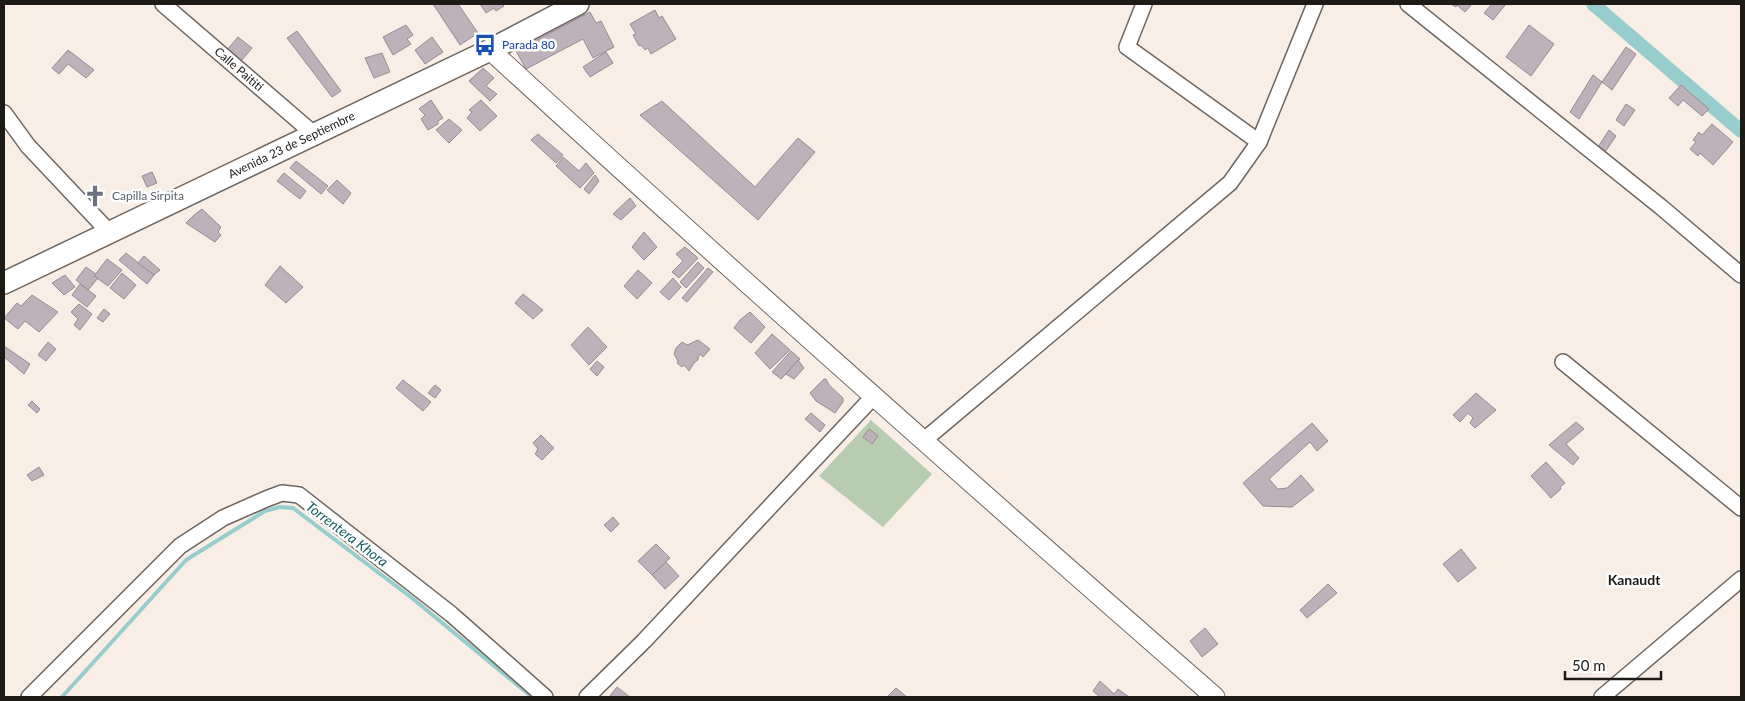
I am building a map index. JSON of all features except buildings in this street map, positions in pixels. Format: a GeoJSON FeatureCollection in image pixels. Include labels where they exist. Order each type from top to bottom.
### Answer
{"type":"FeatureCollection","features":[{"type":"Feature","properties":{"kind":"main road","name":"Avenida 23 de Septiembre"},"geometry":{"type":"LineString","coordinates":[[4,283],[490,50],[578,4]]}},
{"type":"Feature","properties":{"kind":"street","name":"Calle Paititi"},"geometry":{"type":"LineString","coordinates":[[163,4],[315,135]]}},
{"type":"Feature","properties":{"kind":"street"},"geometry":{"type":"LineString","coordinates":[[1144,4],[1127,48],[1259,142]]}},
{"type":"Feature","properties":{"kind":"street"},"geometry":{"type":"LineString","coordinates":[[923,441],[1230,183],[1259,142],[1315,4]]}},
{"type":"Feature","properties":{"kind":"street"},"geometry":{"type":"LineString","coordinates":[[1408,4],[1661,207],[1741,275]]}},
{"type":"Feature","properties":{"kind":"street"},"geometry":{"type":"LineString","coordinates":[[490,50],[873,398],[1215,697]]}},
{"type":"Feature","properties":{"kind":"street"},"geometry":{"type":"LineString","coordinates":[[4,113],[28,146],[110,233]]}},
{"type":"Feature","properties":{"kind":"street"},"geometry":{"type":"LineString","coordinates":[[1563,362],[1741,508]]}},
{"type":"Feature","properties":{"kind":"street"},"geometry":{"type":"LineString","coordinates":[[587,697],[644,641],[873,398]]}},
{"type":"Feature","properties":{"kind":"street"},"geometry":{"type":"LineString","coordinates":[[29,697],[180,546],[223,518],[282,493],[299,495],[413,582],[545,697]]}},
{"type":"Feature","properties":{"kind":"street"},"geometry":{"type":"LineString","coordinates":[[1602,697],[1741,579]]}},
{"type":"Feature","properties":{"kind":"green space"},"geometry":{"type":"Polygon","coordinates":[[[871,420],[932,474],[883,527],[819,476],[871,420]]]}},
{"type":"Feature","properties":{"kind":"waterway"},"geometry":{"type":"LineString","coordinates":[[1593,4],[1741,131]]}},
{"type":"Feature","properties":{"kind":"waterway","name":"Torrentera Khora"},"geometry":{"type":"LineString","coordinates":[[62,697],[186,560],[265,511],[280,507],[293,508],[412,598],[532,697]]}},
{"type":"Feature","properties":{"kind":"place","name":"Parada 80"},"geometry":{"type":"Point","coordinates":[485,45]}},
{"type":"Feature","properties":{"kind":"place","name":"Capilla Sirpita"},"geometry":{"type":"Point","coordinates":[95,196]}},
{"type":"Feature","properties":{"kind":"district","name":"Kanaudt"},"geometry":{"type":"Point","coordinates":[1634,580]}}]}
